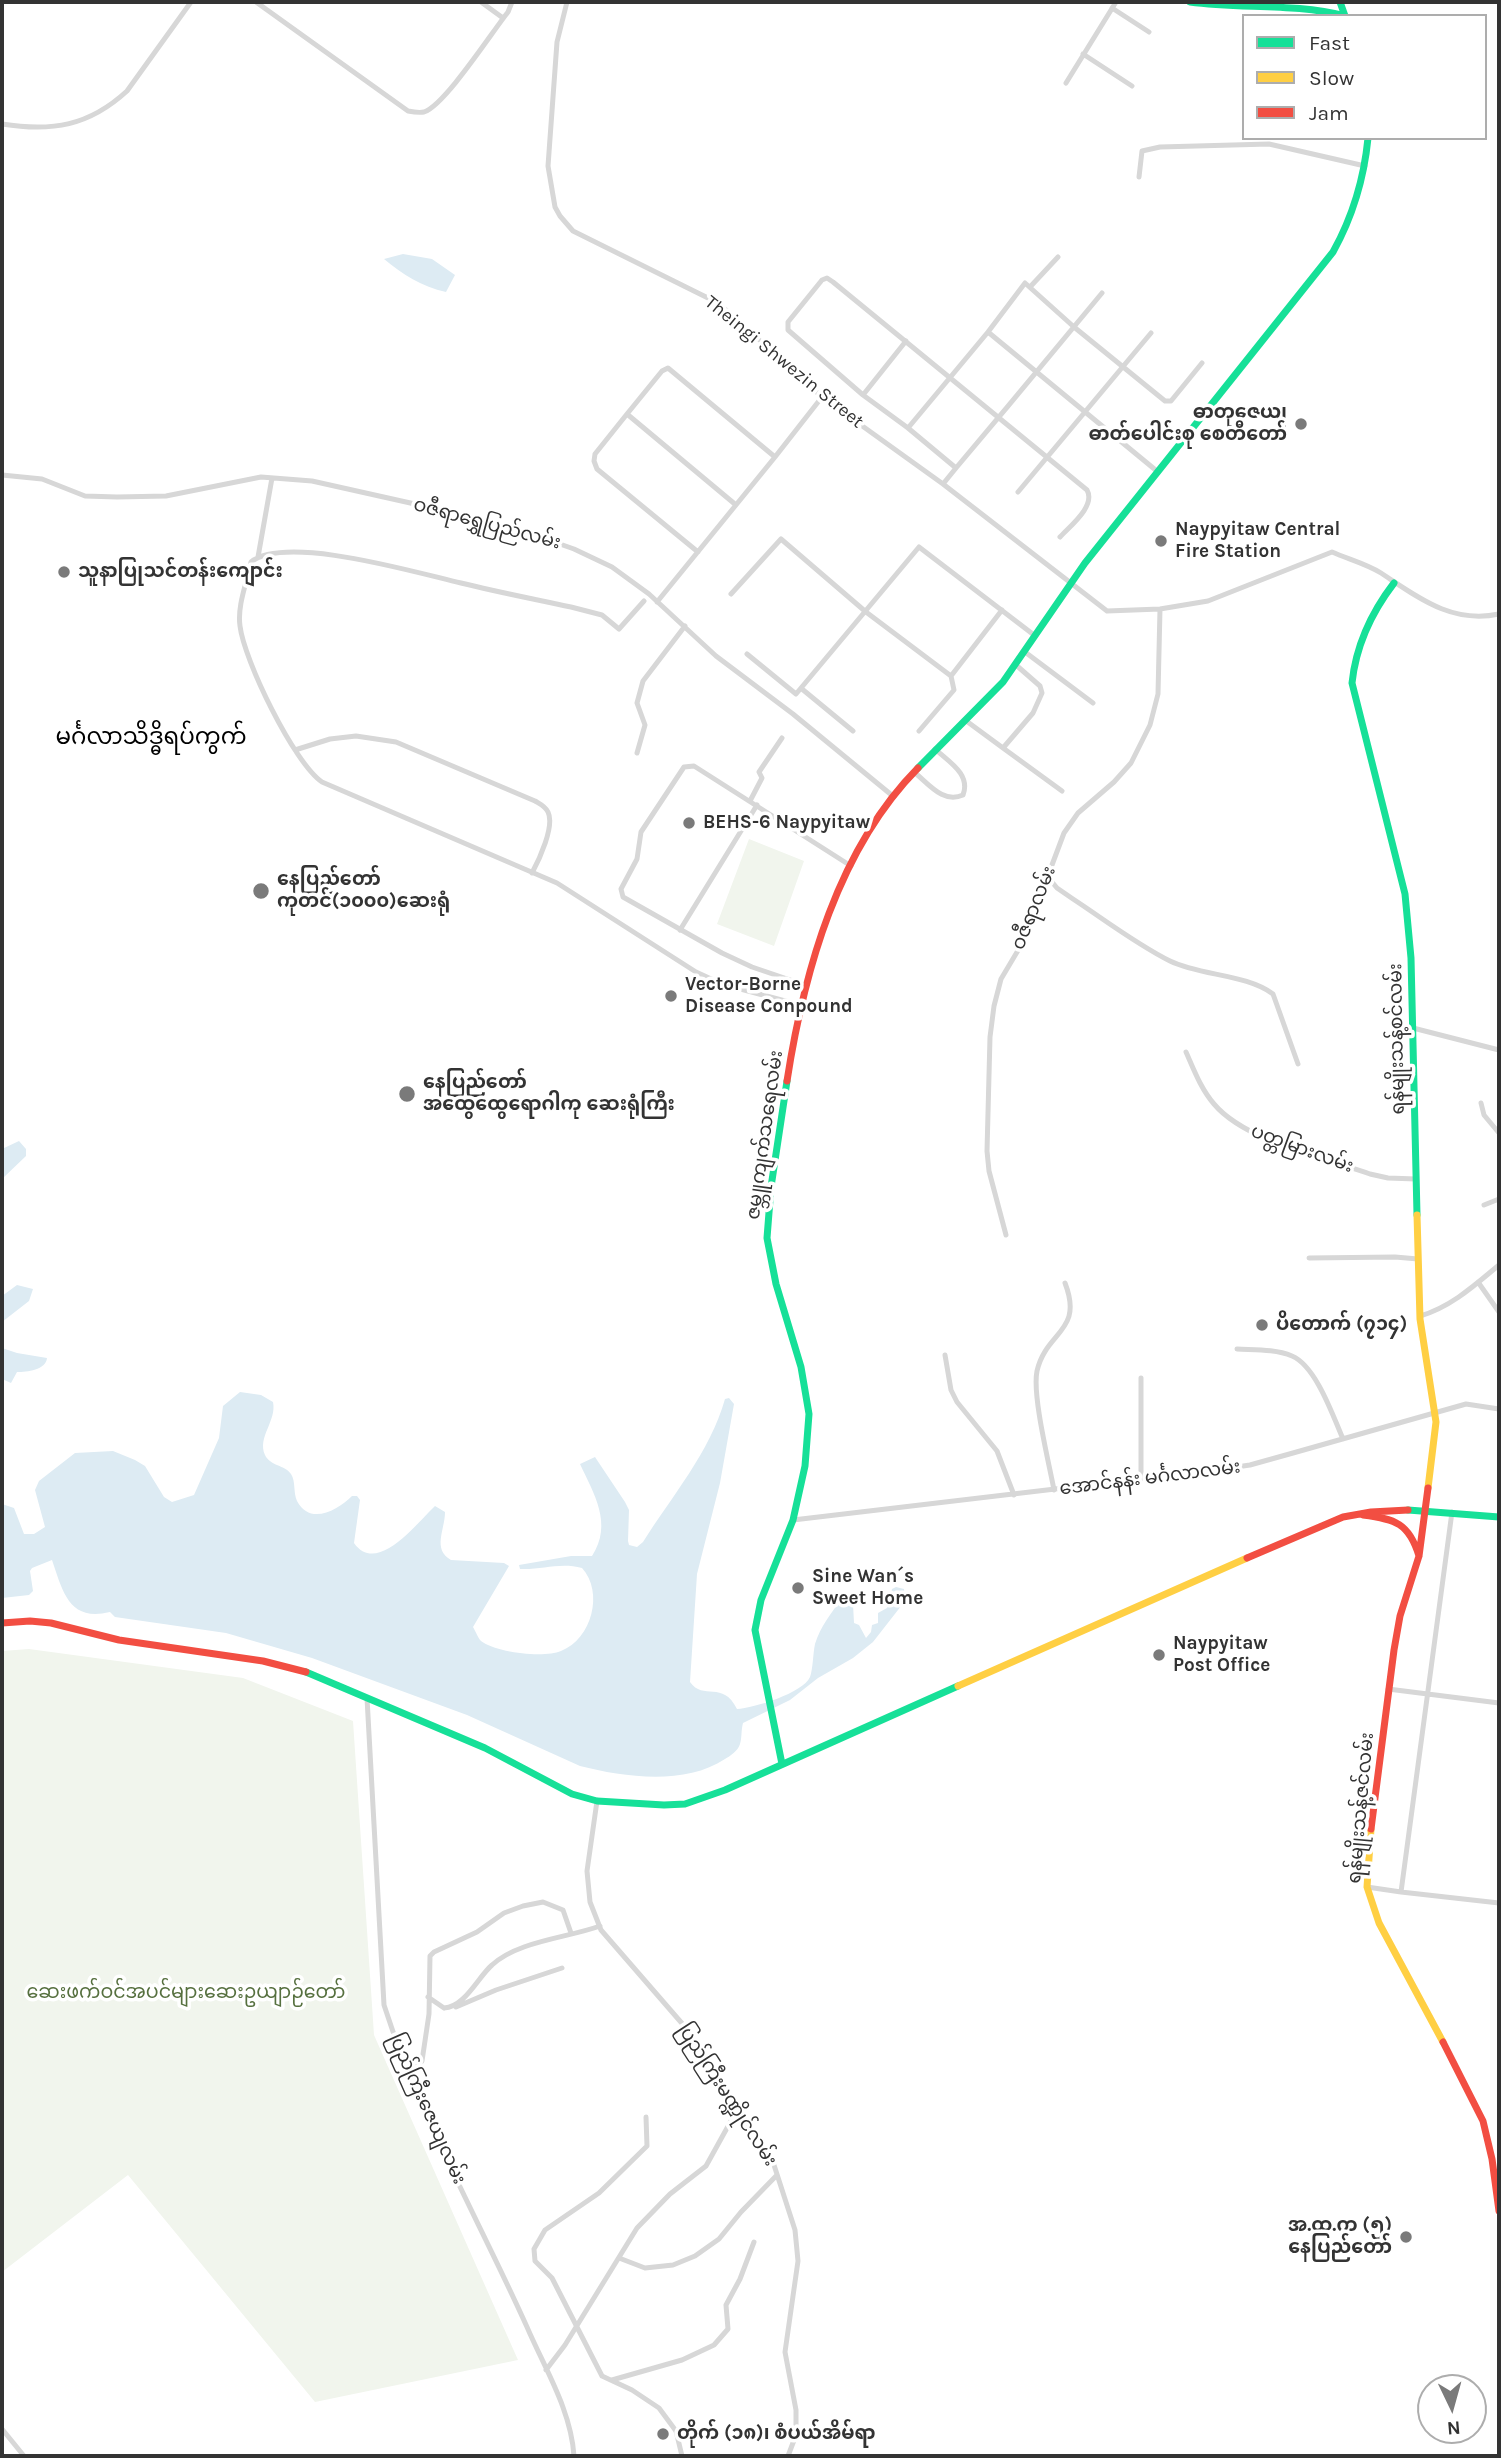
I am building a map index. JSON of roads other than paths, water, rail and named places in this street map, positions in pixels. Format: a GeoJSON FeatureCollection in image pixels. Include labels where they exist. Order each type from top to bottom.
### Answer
{"type":"FeatureCollection","features":[{"type":"Feature","properties":{"kind":"main road"},"geometry":{"type":"LineString","coordinates":[[1190,2],[1218,6],[1321,10],[1340,14]]}},
{"type":"Feature","properties":{"kind":"main road","name":"ဇမ္ဘူကျက်သရေလမ်း"},"geometry":{"type":"LineString","coordinates":[[782,1764],[755,1630],[761,1600],[793,1520],[805,1466],[809,1414],[801,1367],[776,1284],[767,1238],[771,1187],[800,1005],[828,917],[867,831],[914,772],[1003,682],[1071,583],[1332,252],[1358,201],[1368,140]]}},
{"type":"Feature","properties":{"kind":"main road","name":"ရန်မျိုးသန့်စင်လမ်း"},"geometry":{"type":"LineString","coordinates":[[1394,583],[1378,603],[1361,641],[1352,683],[1405,894],[1411,958],[1420,1316],[1436,1422],[1426,1509]]}},
{"type":"Feature","properties":{"kind":"main road"},"geometry":{"type":"LineString","coordinates":[[2,1623],[51,1623],[119,1640],[262,1661],[298,1669],[485,1748],[572,1794],[597,1801],[641,1805],[685,1804],[706,1798],[1316,1527],[1356,1514],[1379,1510],[1426,1509],[1499,1517]]}},
{"type":"Feature","properties":{"kind":"main road","name":"ရန်မျိုးသန့်ဇင်လမ်း"},"geometry":{"type":"LineString","coordinates":[[1426,1509],[1419,1556],[1400,1616],[1388,1689],[1370,1838],[1367,1887],[1379,1923],[1463,2078],[1483,2121],[1492,2159],[1499,2211]]}},
{"type":"Feature","properties":{"kind":"main road"},"geometry":{"type":"LineString","coordinates":[[1356,1514],[1388,1518],[1400,1523],[1416,1541],[1419,1556]]}},
{"type":"Feature","properties":{"kind":"street"},"geometry":{"type":"LineString","coordinates":[[2,124],[30,128],[57,127],[80,122],[116,102],[127,92],[191,2]]}},
{"type":"Feature","properties":{"kind":"street"},"geometry":{"type":"LineString","coordinates":[[256,2],[408,111],[415,112],[425,112],[443,99],[512,2]]}},
{"type":"Feature","properties":{"kind":"street"},"geometry":{"type":"LineString","coordinates":[[481,2],[503,18]]}},
{"type":"Feature","properties":{"kind":"street","name":"Theingi Shwezin Street"},"geometry":{"type":"LineString","coordinates":[[567,2],[558,42],[548,166],[551,196],[560,216],[573,231],[725,309],[822,397],[943,484],[1071,583]]}},
{"type":"Feature","properties":{"kind":"street"},"geometry":{"type":"LineString","coordinates":[[1066,83],[1116,2]]}},
{"type":"Feature","properties":{"kind":"street"},"geometry":{"type":"LineString","coordinates":[[1112,8],[1149,32]]}},
{"type":"Feature","properties":{"kind":"street"},"geometry":{"type":"LineString","coordinates":[[1083,54],[1132,86]]}},
{"type":"Feature","properties":{"kind":"street"},"geometry":{"type":"LineString","coordinates":[[1139,177],[1142,151],[1160,147],[1269,144],[1365,166]]}},
{"type":"Feature","properties":{"kind":"street"},"geometry":{"type":"LineString","coordinates":[[1030,287],[1058,257]]}},
{"type":"Feature","properties":{"kind":"street"},"geometry":{"type":"LineString","coordinates":[[956,468],[863,395],[788,330],[788,321],[822,280],[827,278],[1087,490],[1090,496],[1089,504],[1060,537]]}},
{"type":"Feature","properties":{"kind":"street"},"geometry":{"type":"LineString","coordinates":[[908,428],[1025,283],[1074,327],[1168,401],[1171,401],[1202,363]]}},
{"type":"Feature","properties":{"kind":"street"},"geometry":{"type":"LineString","coordinates":[[943,484],[1102,293]]}},
{"type":"Feature","properties":{"kind":"street"},"geometry":{"type":"LineString","coordinates":[[988,332],[1158,472]]}},
{"type":"Feature","properties":{"kind":"street"},"geometry":{"type":"LineString","coordinates":[[1018,492],[1151,333]]}},
{"type":"Feature","properties":{"kind":"street"},"geometry":{"type":"LineString","coordinates":[[863,395],[906,341]]}},
{"type":"Feature","properties":{"kind":"street"},"geometry":{"type":"LineString","coordinates":[[698,552],[597,468],[595,454],[627,414],[662,371],[668,368],[775,457]]}},
{"type":"Feature","properties":{"kind":"street"},"geometry":{"type":"LineString","coordinates":[[657,601],[822,397]]}},
{"type":"Feature","properties":{"kind":"street"},"geometry":{"type":"LineString","coordinates":[[627,414],[736,505]]}},
{"type":"Feature","properties":{"kind":"street","name":"ဝဇီရာရွှေပြည်လမ်း"},"geometry":{"type":"LineString","coordinates":[[2,475],[41,479],[85,496],[117,497],[166,496],[261,477],[312,481],[473,517],[574,549],[612,567],[657,601],[716,656],[793,714],[894,797]]}},
{"type":"Feature","properties":{"kind":"street"},"geometry":{"type":"LineString","coordinates":[[258,557],[271,478]]}},
{"type":"Feature","properties":{"kind":"street"},"geometry":{"type":"LineString","coordinates":[[731,594],[781,539],[866,612],[951,676],[954,690],[919,731]]}},
{"type":"Feature","properties":{"kind":"street"},"geometry":{"type":"LineString","coordinates":[[747,654],[796,694],[803,689],[919,547],[1034,635]]}},
{"type":"Feature","properties":{"kind":"street"},"geometry":{"type":"LineString","coordinates":[[1071,583],[1107,611],[1160,609],[1208,601],[1332,552],[1380,573],[1451,614],[1480,618],[1499,614]]}},
{"type":"Feature","properties":{"kind":"street"},"geometry":{"type":"LineString","coordinates":[[644,601],[619,629],[603,615],[571,607],[342,556],[280,553],[258,557],[251,562],[239,623],[242,640],[255,672],[295,750],[313,776],[556,883],[713,980],[800,1005]]}},
{"type":"Feature","properties":{"kind":"street","name":"ဝဇီရာလမ်း"},"geometry":{"type":"LineString","coordinates":[[1006,1235],[993,1190],[987,1151],[990,1037],[994,1006],[1001,979],[1023,942],[1064,833],[1078,814],[1115,782],[1140,750],[1158,694],[1160,609]]}},
{"type":"Feature","properties":{"kind":"street"},"geometry":{"type":"LineString","coordinates":[[951,676],[1002,610]]}},
{"type":"Feature","properties":{"kind":"street"},"geometry":{"type":"LineString","coordinates":[[637,753],[645,725],[637,703],[643,681],[685,626]]}},
{"type":"Feature","properties":{"kind":"street"},"geometry":{"type":"LineString","coordinates":[[1025,652],[1093,702]]}},
{"type":"Feature","properties":{"kind":"street"},"geometry":{"type":"LineString","coordinates":[[1003,748],[1032,713],[1042,693],[1040,686],[1016,665]]}},
{"type":"Feature","properties":{"kind":"street"},"geometry":{"type":"LineString","coordinates":[[803,689],[853,731]]}},
{"type":"Feature","properties":{"kind":"street"},"geometry":{"type":"LineString","coordinates":[[965,720],[1062,791]]}},
{"type":"Feature","properties":{"kind":"street"},"geometry":{"type":"LineString","coordinates":[[295,750],[330,739],[356,736],[396,742],[535,801],[544,807],[550,815],[550,821],[541,856],[532,873]]}},
{"type":"Feature","properties":{"kind":"street"},"geometry":{"type":"LineString","coordinates":[[750,801],[762,778],[759,772],[782,738]]}},
{"type":"Feature","properties":{"kind":"street"},"geometry":{"type":"LineString","coordinates":[[914,772],[947,797],[956,798],[963,795],[966,786],[962,774],[935,749]]}},
{"type":"Feature","properties":{"kind":"street"},"geometry":{"type":"LineString","coordinates":[[805,985],[752,967],[623,897],[621,889],[637,859],[641,832],[684,767],[694,766],[851,866]]}},
{"type":"Feature","properties":{"kind":"street"},"geometry":{"type":"LineString","coordinates":[[680,930],[757,805]]}},
{"type":"Feature","properties":{"kind":"street"},"geometry":{"type":"LineString","coordinates":[[1047,876],[1073,900],[1171,962],[1256,985],[1273,994],[1298,1064]]}},
{"type":"Feature","properties":{"kind":"street"},"geometry":{"type":"LineString","coordinates":[[1413,1028],[1499,1050]]}},
{"type":"Feature","properties":{"kind":"street","name":"ပတ္တမြားလမ်း"},"geometry":{"type":"LineString","coordinates":[[1186,1052],[1196,1076],[1212,1102],[1234,1123],[1248,1131],[1370,1174],[1416,1179]]}},
{"type":"Feature","properties":{"kind":"street"},"geometry":{"type":"LineString","coordinates":[[1481,1103],[1484,1115],[1499,1133]]}},
{"type":"Feature","properties":{"kind":"street"},"geometry":{"type":"LineString","coordinates":[[1484,1205],[1499,1199]]}},
{"type":"Feature","properties":{"kind":"street"},"geometry":{"type":"LineString","coordinates":[[1309,1258],[1418,1259]]}},
{"type":"Feature","properties":{"kind":"street"},"geometry":{"type":"LineString","coordinates":[[1420,1316],[1457,1299],[1499,1265]]}},
{"type":"Feature","properties":{"kind":"street"},"geometry":{"type":"LineString","coordinates":[[1478,1282],[1499,1312]]}},
{"type":"Feature","properties":{"kind":"street"},"geometry":{"type":"LineString","coordinates":[[1054,1490],[1038,1400],[1037,1371],[1071,1314],[1070,1297],[1065,1283]]}},
{"type":"Feature","properties":{"kind":"street"},"geometry":{"type":"LineString","coordinates":[[1237,1349],[1279,1352],[1294,1357],[1307,1368],[1343,1439]]}},
{"type":"Feature","properties":{"kind":"street"},"geometry":{"type":"LineString","coordinates":[[945,1355],[951,1390],[957,1402],[997,1451],[1014,1495]]}},
{"type":"Feature","properties":{"kind":"street"},"geometry":{"type":"LineString","coordinates":[[1141,1378],[1141,1479]]}},
{"type":"Feature","properties":{"kind":"street","name":"အောင်နန်း မင်္ဂလာလမ်း"},"geometry":{"type":"LineString","coordinates":[[793,1520],[1250,1465],[1465,1404],[1499,1409]]}},
{"type":"Feature","properties":{"kind":"street"},"geometry":{"type":"LineString","coordinates":[[1401,1892],[1452,1511]]}},
{"type":"Feature","properties":{"kind":"street"},"geometry":{"type":"LineString","coordinates":[[1388,1689],[1499,1703]]}},
{"type":"Feature","properties":{"kind":"street","name":"ပြည်ကြီးဇေယျလမ်း"},"geometry":{"type":"LineString","coordinates":[[368,1698],[384,2005],[407,2072],[570,2424],[574,2456]]}},
{"type":"Feature","properties":{"kind":"street","name":"ပြည်ကြီးမဏ္ဍိုင်လမ်း"},"geometry":{"type":"LineString","coordinates":[[597,1801],[587,1871],[590,1902],[600,1926],[686,2028],[774,2165],[795,2230],[798,2261],[785,2352],[796,2410],[796,2435],[788,2456]]}},
{"type":"Feature","properties":{"kind":"street"},"geometry":{"type":"LineString","coordinates":[[1367,1887],[1499,1903]]}},
{"type":"Feature","properties":{"kind":"street"},"geometry":{"type":"LineString","coordinates":[[407,2072],[422,2060],[429,2014],[430,1956],[434,1952],[477,1932],[503,1913],[543,1902],[563,1910],[570,1933]]}},
{"type":"Feature","properties":{"kind":"street"},"geometry":{"type":"LineString","coordinates":[[444,2008],[458,2003],[492,1965],[505,1955],[600,1926]]}},
{"type":"Feature","properties":{"kind":"street"},"geometry":{"type":"LineString","coordinates":[[428,1997],[444,2008],[454,2008],[496,1990],[562,1968]]}},
{"type":"Feature","properties":{"kind":"street"},"geometry":{"type":"LineString","coordinates":[[546,2370],[637,2228],[670,2194],[706,2166],[737,2110]]}},
{"type":"Feature","properties":{"kind":"street"},"geometry":{"type":"LineString","coordinates":[[646,2118],[647,2146],[598,2193],[545,2230],[534,2249],[535,2261],[552,2278],[602,2376],[659,2408],[676,2431],[682,2456]]}},
{"type":"Feature","properties":{"kind":"street"},"geometry":{"type":"LineString","coordinates":[[619,2258],[645,2267],[673,2265],[695,2256],[719,2239],[777,2175]]}},
{"type":"Feature","properties":{"kind":"street"},"geometry":{"type":"LineString","coordinates":[[612,2380],[682,2360],[714,2345],[728,2329],[726,2305],[740,2279],[754,2242]]}},
{"type":"Feature","properties":{"kind":"street"},"geometry":{"type":"LineString","coordinates":[[2,2429],[24,2456]]}},
{"type":"Feature","properties":{"kind":"place","name":"ဓာတုဇေယျ ဓာတ်ပေါင်းစု စေတီတော်"},"geometry":{"type":"Point","coordinates":[1301,424]}},
{"type":"Feature","properties":{"kind":"place","name":"Naypyitaw Central Fire Station"},"geometry":{"type":"Point","coordinates":[1161,541]}},
{"type":"Feature","properties":{"kind":"place","name":"သူနာပြုသင်တန်းကျောင်း"},"geometry":{"type":"Point","coordinates":[64,572]}},
{"type":"Feature","properties":{"kind":"place","name":"BEHS-6 Naypyitaw"},"geometry":{"type":"Point","coordinates":[689,823]}},
{"type":"Feature","properties":{"kind":"place","name":"နေပြည်တော် ကုတင်(၁၀၀၀)ဆေးရုံ"},"geometry":{"type":"Point","coordinates":[261,891]}},
{"type":"Feature","properties":{"kind":"place","name":"Vector-Borne Disease Conpound"},"geometry":{"type":"Point","coordinates":[671,996]}},
{"type":"Feature","properties":{"kind":"place","name":"နေပြည်တော် အထွေထွေရောဂါကု ဆေးရုံကြီး"},"geometry":{"type":"Point","coordinates":[407,1094]}},
{"type":"Feature","properties":{"kind":"place","name":"ပိတောက် (၇၁၄)"},"geometry":{"type":"Point","coordinates":[1262,1325]}},
{"type":"Feature","properties":{"kind":"place","name":"Sine Wan´s Sweet Home"},"geometry":{"type":"Point","coordinates":[798,1588]}},
{"type":"Feature","properties":{"kind":"place","name":"Naypyitaw Post Office"},"geometry":{"type":"Point","coordinates":[1159,1655]}},
{"type":"Feature","properties":{"kind":"place","name":"အ.ထ.က (၅) နေပြည်တော်"},"geometry":{"type":"Point","coordinates":[1406,2237]}},
{"type":"Feature","properties":{"kind":"place","name":"တိုက် (၁၈)၊ စံပယ်အိမ်ရာ"},"geometry":{"type":"Point","coordinates":[663,2434]}},
{"type":"Feature","properties":{"kind":"district","name":"မင်္ဂလာသိဒ္ဓိရပ်ကွက်"},"geometry":{"type":"Point","coordinates":[151,737]}},
{"type":"Feature","properties":{"kind":"park label","name":"ဆေးဖက်ဝင်အပင်များဆေးဥယျာဉ်တော်"},"geometry":{"type":"Point","coordinates":[186,1993]}}]}
